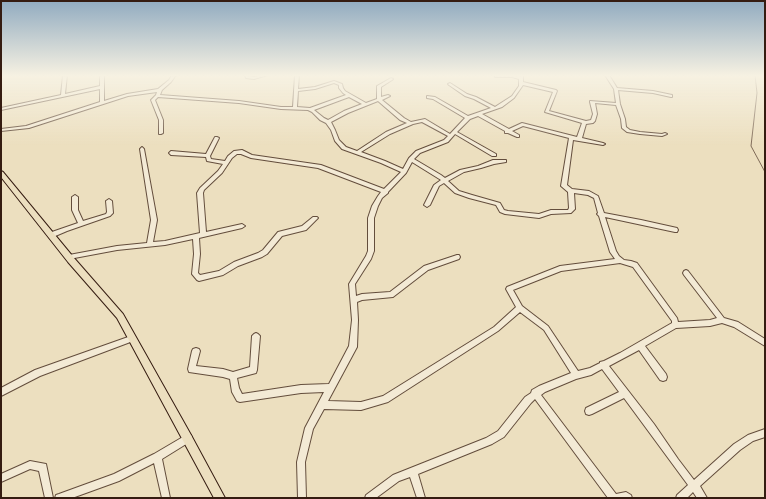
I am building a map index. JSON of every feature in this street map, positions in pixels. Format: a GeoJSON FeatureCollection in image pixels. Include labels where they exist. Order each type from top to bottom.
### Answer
{"type":"FeatureCollection","features":[{"type":"Feature","properties":{"kind":"main road"},"geometry":{"type":"LineString","coordinates":[[1,173],[69,257],[120,316],[131,339],[188,438],[220,498]]}},
{"type":"Feature","properties":{"kind":"street"},"geometry":{"type":"LineString","coordinates":[[1,110],[50,98]]}},
{"type":"Feature","properties":{"kind":"street"},"geometry":{"type":"LineString","coordinates":[[102,98],[102,103]]}},
{"type":"Feature","properties":{"kind":"street"},"geometry":{"type":"LineString","coordinates":[[1,130],[27,126],[117,98]]}},
{"type":"Feature","properties":{"kind":"street"},"geometry":{"type":"LineString","coordinates":[[153,98],[152,100],[161,120],[161,133]]}},
{"type":"Feature","properties":{"kind":"street"},"geometry":{"type":"LineString","coordinates":[[186,98],[239,102],[281,108],[295,107],[312,110],[342,98]]}},
{"type":"Feature","properties":{"kind":"street"},"geometry":{"type":"LineString","coordinates":[[295,107],[296,98]]}},
{"type":"Feature","properties":{"kind":"street"},"geometry":{"type":"LineString","coordinates":[[355,98],[366,105]]}},
{"type":"Feature","properties":{"kind":"street"},"geometry":{"type":"LineString","coordinates":[[328,122],[346,112],[383,98]]}},
{"type":"Feature","properties":{"kind":"street"},"geometry":{"type":"LineString","coordinates":[[434,98],[468,118]]}},
{"type":"Feature","properties":{"kind":"street"},"geometry":{"type":"LineString","coordinates":[[476,98],[494,108]]}},
{"type":"Feature","properties":{"kind":"street"},"geometry":{"type":"LineString","coordinates":[[302,498],[301,462],[309,428],[353,347],[355,335],[352,284],[369,257],[371,251],[373,212],[380,197],[404,172],[418,152],[446,141],[468,118],[494,108],[512,98]]}},
{"type":"Feature","properties":{"kind":"street"},"geometry":{"type":"LineString","coordinates":[[553,98],[547,112],[548,113],[582,121],[584,123]]}},
{"type":"Feature","properties":{"kind":"street"},"geometry":{"type":"LineString","coordinates":[[617,98],[624,128],[629,131],[650,134],[665,134]]}},
{"type":"Feature","properties":{"kind":"street"},"geometry":{"type":"LineString","coordinates":[[379,100],[402,119],[411,123]]}},
{"type":"Feature","properties":{"kind":"street"},"geometry":{"type":"LineString","coordinates":[[617,260],[608,240],[597,199],[594,195],[571,191],[565,188],[564,185],[570,140],[577,138],[584,123],[593,120],[595,114],[592,102],[618,104]]}},
{"type":"Feature","properties":{"kind":"street"},"geometry":{"type":"LineString","coordinates":[[312,110],[328,122],[337,141],[344,148],[383,162],[404,172]]}},
{"type":"Feature","properties":{"kind":"street"},"geometry":{"type":"LineString","coordinates":[[478,114],[507,132],[517,136]]}},
{"type":"Feature","properties":{"kind":"street"},"geometry":{"type":"LineString","coordinates":[[357,153],[388,133],[411,123],[423,120],[494,155]]}},
{"type":"Feature","properties":{"kind":"street"},"geometry":{"type":"LineString","coordinates":[[507,132],[522,124],[603,144]]}},
{"type":"Feature","properties":{"kind":"street"},"geometry":{"type":"LineString","coordinates":[[208,156],[217,138]]}},
{"type":"Feature","properties":{"kind":"street"},"geometry":{"type":"LineString","coordinates":[[142,149],[154,220],[150,244]]}},
{"type":"Feature","properties":{"kind":"street"},"geometry":{"type":"LineString","coordinates":[[203,235],[200,193],[202,189],[220,172],[233,154],[242,152],[250,156],[319,166],[386,192]]}},
{"type":"Feature","properties":{"kind":"street"},"geometry":{"type":"LineString","coordinates":[[171,153],[208,156]]}},
{"type":"Feature","properties":{"kind":"street"},"geometry":{"type":"LineString","coordinates":[[208,156],[209,160],[226,163]]}},
{"type":"Feature","properties":{"kind":"street"},"geometry":{"type":"LineString","coordinates":[[411,160],[439,176],[453,189],[462,194],[496,203],[503,212],[516,215],[539,216],[551,212],[569,212],[572,209],[571,191]]}},
{"type":"Feature","properties":{"kind":"street"},"geometry":{"type":"LineString","coordinates":[[427,205],[437,185],[445,180],[462,171],[475,169],[493,162],[504,161]]}},
{"type":"Feature","properties":{"kind":"street"},"geometry":{"type":"LineString","coordinates":[[75,197],[75,210],[81,224]]}},
{"type":"Feature","properties":{"kind":"street"},"geometry":{"type":"LineString","coordinates":[[51,235],[108,216],[110,213],[109,201]]}},
{"type":"Feature","properties":{"kind":"street"},"geometry":{"type":"LineString","coordinates":[[600,214],[675,230]]}},
{"type":"Feature","properties":{"kind":"street"},"geometry":{"type":"LineString","coordinates":[[196,236],[197,254],[195,274],[199,278],[221,273],[236,264],[260,255],[265,252],[280,234],[304,228],[315,218]]}},
{"type":"Feature","properties":{"kind":"street"},"geometry":{"type":"LineString","coordinates":[[69,257],[203,235],[242,226]]}},
{"type":"Feature","properties":{"kind":"street"},"geometry":{"type":"LineString","coordinates":[[353,300],[362,297],[391,295],[426,268],[457,257]]}},
{"type":"Feature","properties":{"kind":"street"},"geometry":{"type":"LineString","coordinates":[[576,375],[546,328],[520,308],[509,290],[560,269],[617,260],[635,265],[675,320],[675,325]]}},
{"type":"Feature","properties":{"kind":"street"},"geometry":{"type":"LineString","coordinates":[[686,273],[722,320]]}},
{"type":"Feature","properties":{"kind":"street"},"geometry":{"type":"LineString","coordinates":[[323,404],[361,406],[385,399],[496,329],[520,308]]}},
{"type":"Feature","properties":{"kind":"street"},"geometry":{"type":"LineString","coordinates":[[369,498],[396,478],[413,473],[489,441],[501,434],[535,393],[542,389],[576,375],[591,371],[623,355],[675,325],[710,323],[722,320],[736,324],[765,343]]}},
{"type":"Feature","properties":{"kind":"street"},"geometry":{"type":"LineString","coordinates":[[196,352],[192,369],[223,373],[233,376],[253,370],[256,336]]}},
{"type":"Feature","properties":{"kind":"street"},"geometry":{"type":"LineString","coordinates":[[1,392],[38,373],[131,339]]}},
{"type":"Feature","properties":{"kind":"street"},"geometry":{"type":"LineString","coordinates":[[640,344],[663,377]]}},
{"type":"Feature","properties":{"kind":"street"},"geometry":{"type":"LineString","coordinates":[[603,364],[703,498]]}},
{"type":"Feature","properties":{"kind":"street"},"geometry":{"type":"LineString","coordinates":[[233,376],[237,395],[243,399],[301,389],[331,388]]}},
{"type":"Feature","properties":{"kind":"street"},"geometry":{"type":"LineString","coordinates":[[535,393],[613,498]]}},
{"type":"Feature","properties":{"kind":"street"},"geometry":{"type":"LineString","coordinates":[[589,411],[625,393]]}},
{"type":"Feature","properties":{"kind":"street"},"geometry":{"type":"LineString","coordinates":[[680,498],[737,447],[751,438],[765,434]]}},
{"type":"Feature","properties":{"kind":"street"},"geometry":{"type":"LineString","coordinates":[[59,498],[116,478],[157,457],[188,438]]}},
{"type":"Feature","properties":{"kind":"street"},"geometry":{"type":"LineString","coordinates":[[157,457],[166,498]]}},
{"type":"Feature","properties":{"kind":"street"},"geometry":{"type":"LineString","coordinates":[[1,478],[30,465],[43,467],[49,498]]}},
{"type":"Feature","properties":{"kind":"street"},"geometry":{"type":"LineString","coordinates":[[413,473],[421,498]]}},
{"type":"Feature","properties":{"kind":"street"},"geometry":{"type":"LineString","coordinates":[[77,498],[82,489]]}},
{"type":"Feature","properties":{"kind":"street"},"geometry":{"type":"LineString","coordinates":[[618,498],[624,496],[628,498]]}},
{"type":"Feature","properties":{"kind":"waterway"},"geometry":{"type":"LineString","coordinates":[[756,98],[751,146],[765,172]]}}]}
